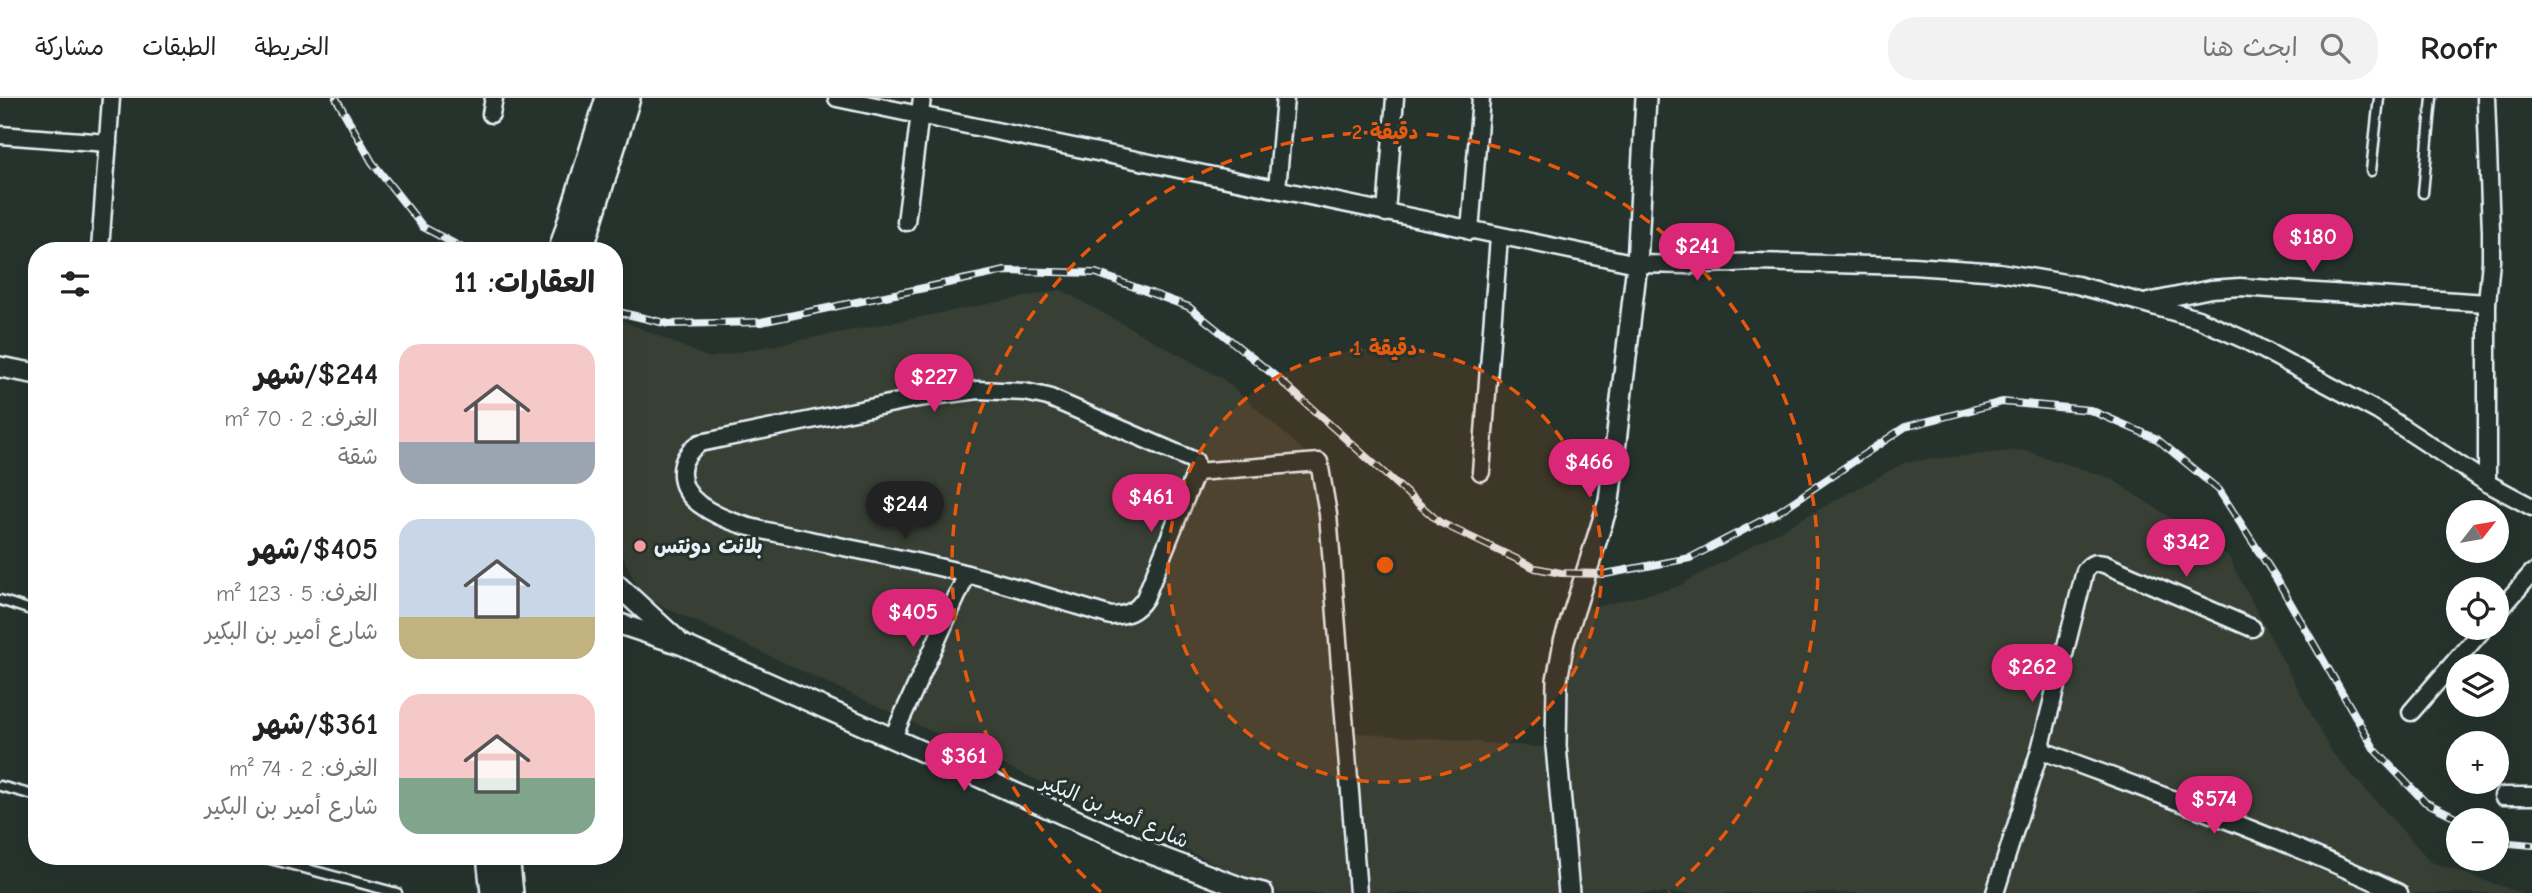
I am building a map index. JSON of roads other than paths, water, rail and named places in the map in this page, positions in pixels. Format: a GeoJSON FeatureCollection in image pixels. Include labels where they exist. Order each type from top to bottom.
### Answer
{"type":"FeatureCollection","features":[{"type":"Feature","properties":{"kind":"main road"},"geometry":{"type":"LineString","coordinates":[[563,242],[608,98]]}},
{"type":"Feature","properties":{"kind":"main road"},"geometry":{"type":"LineString","coordinates":[[583,242],[628,98]]}},
{"type":"Feature","properties":{"kind":"main road"},"geometry":{"type":"LineString","coordinates":[[490,865],[493,893]]}},
{"type":"Feature","properties":{"kind":"main road"},"geometry":{"type":"LineString","coordinates":[[508,865],[511,893]]}},
{"type":"Feature","properties":{"kind":"street"},"geometry":{"type":"LineString","coordinates":[[101,242],[111,98]]}},
{"type":"Feature","properties":{"kind":"street"},"geometry":{"type":"LineString","coordinates":[[837,98],[922,106],[1276,189],[1637,264],[1755,262],[1913,266],[1999,272],[2077,285],[2198,319],[2245,340],[2379,412],[2487,483],[2532,507]]}},
{"type":"Feature","properties":{"kind":"street"},"geometry":{"type":"LineString","coordinates":[[1276,189],[1285,98]]}},
{"type":"Feature","properties":{"kind":"street"},"geometry":{"type":"LineString","coordinates":[[1386,213],[1395,98]]}},
{"type":"Feature","properties":{"kind":"street"},"geometry":{"type":"LineString","coordinates":[[1470,231],[1481,98]]}},
{"type":"Feature","properties":{"kind":"street"},"geometry":{"type":"LineString","coordinates":[[1569,893],[1556,746],[1557,680],[1564,642],[1609,501],[1637,264],[1646,98]]}},
{"type":"Feature","properties":{"kind":"street"},"geometry":{"type":"LineString","coordinates":[[2486,98],[2491,261],[2487,303],[2487,483]]}},
{"type":"Feature","properties":{"kind":"street"},"geometry":{"type":"LineString","coordinates":[[906,222],[922,106]]}},
{"type":"Feature","properties":{"kind":"street"},"geometry":{"type":"LineString","coordinates":[[0,135],[107,143]]}},
{"type":"Feature","properties":{"kind":"street"},"geometry":{"type":"LineString","coordinates":[[1481,472],[1499,237]]}},
{"type":"Feature","properties":{"kind":"street"},"geometry":{"type":"LineString","coordinates":[[2143,303],[2211,289],[2240,287],[2487,303]]}},
{"type":"Feature","properties":{"kind":"street"},"geometry":{"type":"LineString","coordinates":[[0,368],[28,373]]}},
{"type":"Feature","properties":{"kind":"street"},"geometry":{"type":"LineString","coordinates":[[978,390],[1025,392],[1071,405],[1195,461],[1195,472],[1145,598],[1133,612],[1111,616],[967,574],[752,527],[718,515],[699,504],[689,494],[681,480],[682,461],[689,450],[700,443],[719,438],[918,398],[978,390]]}},
{"type":"Feature","properties":{"kind":"street"},"geometry":{"type":"LineString","coordinates":[[1195,472],[1319,462],[1329,528],[1358,893]]}},
{"type":"Feature","properties":{"kind":"street"},"geometry":{"type":"LineString","coordinates":[[1995,893],[2040,750],[2085,571],[2090,565],[2096,562],[2104,564],[2252,628]]}},
{"type":"Feature","properties":{"kind":"street"},"geometry":{"type":"LineString","coordinates":[[2509,599],[2532,573]]}},
{"type":"Feature","properties":{"kind":"street"},"geometry":{"type":"LineString","coordinates":[[892,739],[967,574]]}},
{"type":"Feature","properties":{"kind":"street","name":"شارع أمير بن البكير"},"geometry":{"type":"LineString","coordinates":[[623,590],[683,645]]}},
{"type":"Feature","properties":{"kind":"street","name":"شارع أمير بن البكير"},"geometry":{"type":"LineString","coordinates":[[623,625],[683,645],[1152,854],[1242,888],[1263,893]]}},
{"type":"Feature","properties":{"kind":"street"},"geometry":{"type":"LineString","coordinates":[[2411,712],[2474,640]]}},
{"type":"Feature","properties":{"kind":"street"},"geometry":{"type":"LineString","coordinates":[[2040,750],[2164,796],[2361,875],[2399,893]]}},
{"type":"Feature","properties":{"kind":"street"},"geometry":{"type":"LineString","coordinates":[[2503,796],[2532,796]]}},
{"type":"Feature","properties":{"kind":"lane"},"geometry":{"type":"LineString","coordinates":[[2371,171],[2379,98]]}},
{"type":"Feature","properties":{"kind":"lane"},"geometry":{"type":"LineString","coordinates":[[2423,193],[2432,98]]}},
{"type":"Feature","properties":{"kind":"lane"},"geometry":{"type":"LineString","coordinates":[[0,600],[28,609]]}},
{"type":"Feature","properties":{"kind":"lane"},"geometry":{"type":"LineString","coordinates":[[0,786],[28,794]]}},
{"type":"Feature","properties":{"kind":"lane"},"geometry":{"type":"LineString","coordinates":[[293,865],[397,893]]}},
{"type":"Feature","properties":{"kind":"railway"},"geometry":{"type":"LineString","coordinates":[[336,98],[372,162],[423,227],[451,242]]}},
{"type":"Feature","properties":{"kind":"railway"},"geometry":{"type":"LineString","coordinates":[[623,313],[669,324],[761,322],[1005,271],[1096,273],[1189,307],[1281,381],[1439,522],[1535,568],[1561,573],[1605,574],[1690,558],[1778,512],[1905,427],[2002,402],[2090,410],[2157,439],[2219,490],[2276,578],[2375,750],[2425,802],[2446,812]]}},
{"type":"Feature","properties":{"kind":"railway"},"geometry":{"type":"LineString","coordinates":[[2509,842],[2532,845]]}},
{"type":"Feature","properties":{"kind":"place","name":"بلانت دونتس"},"geometry":{"type":"Point","coordinates":[640,546]}}]}
